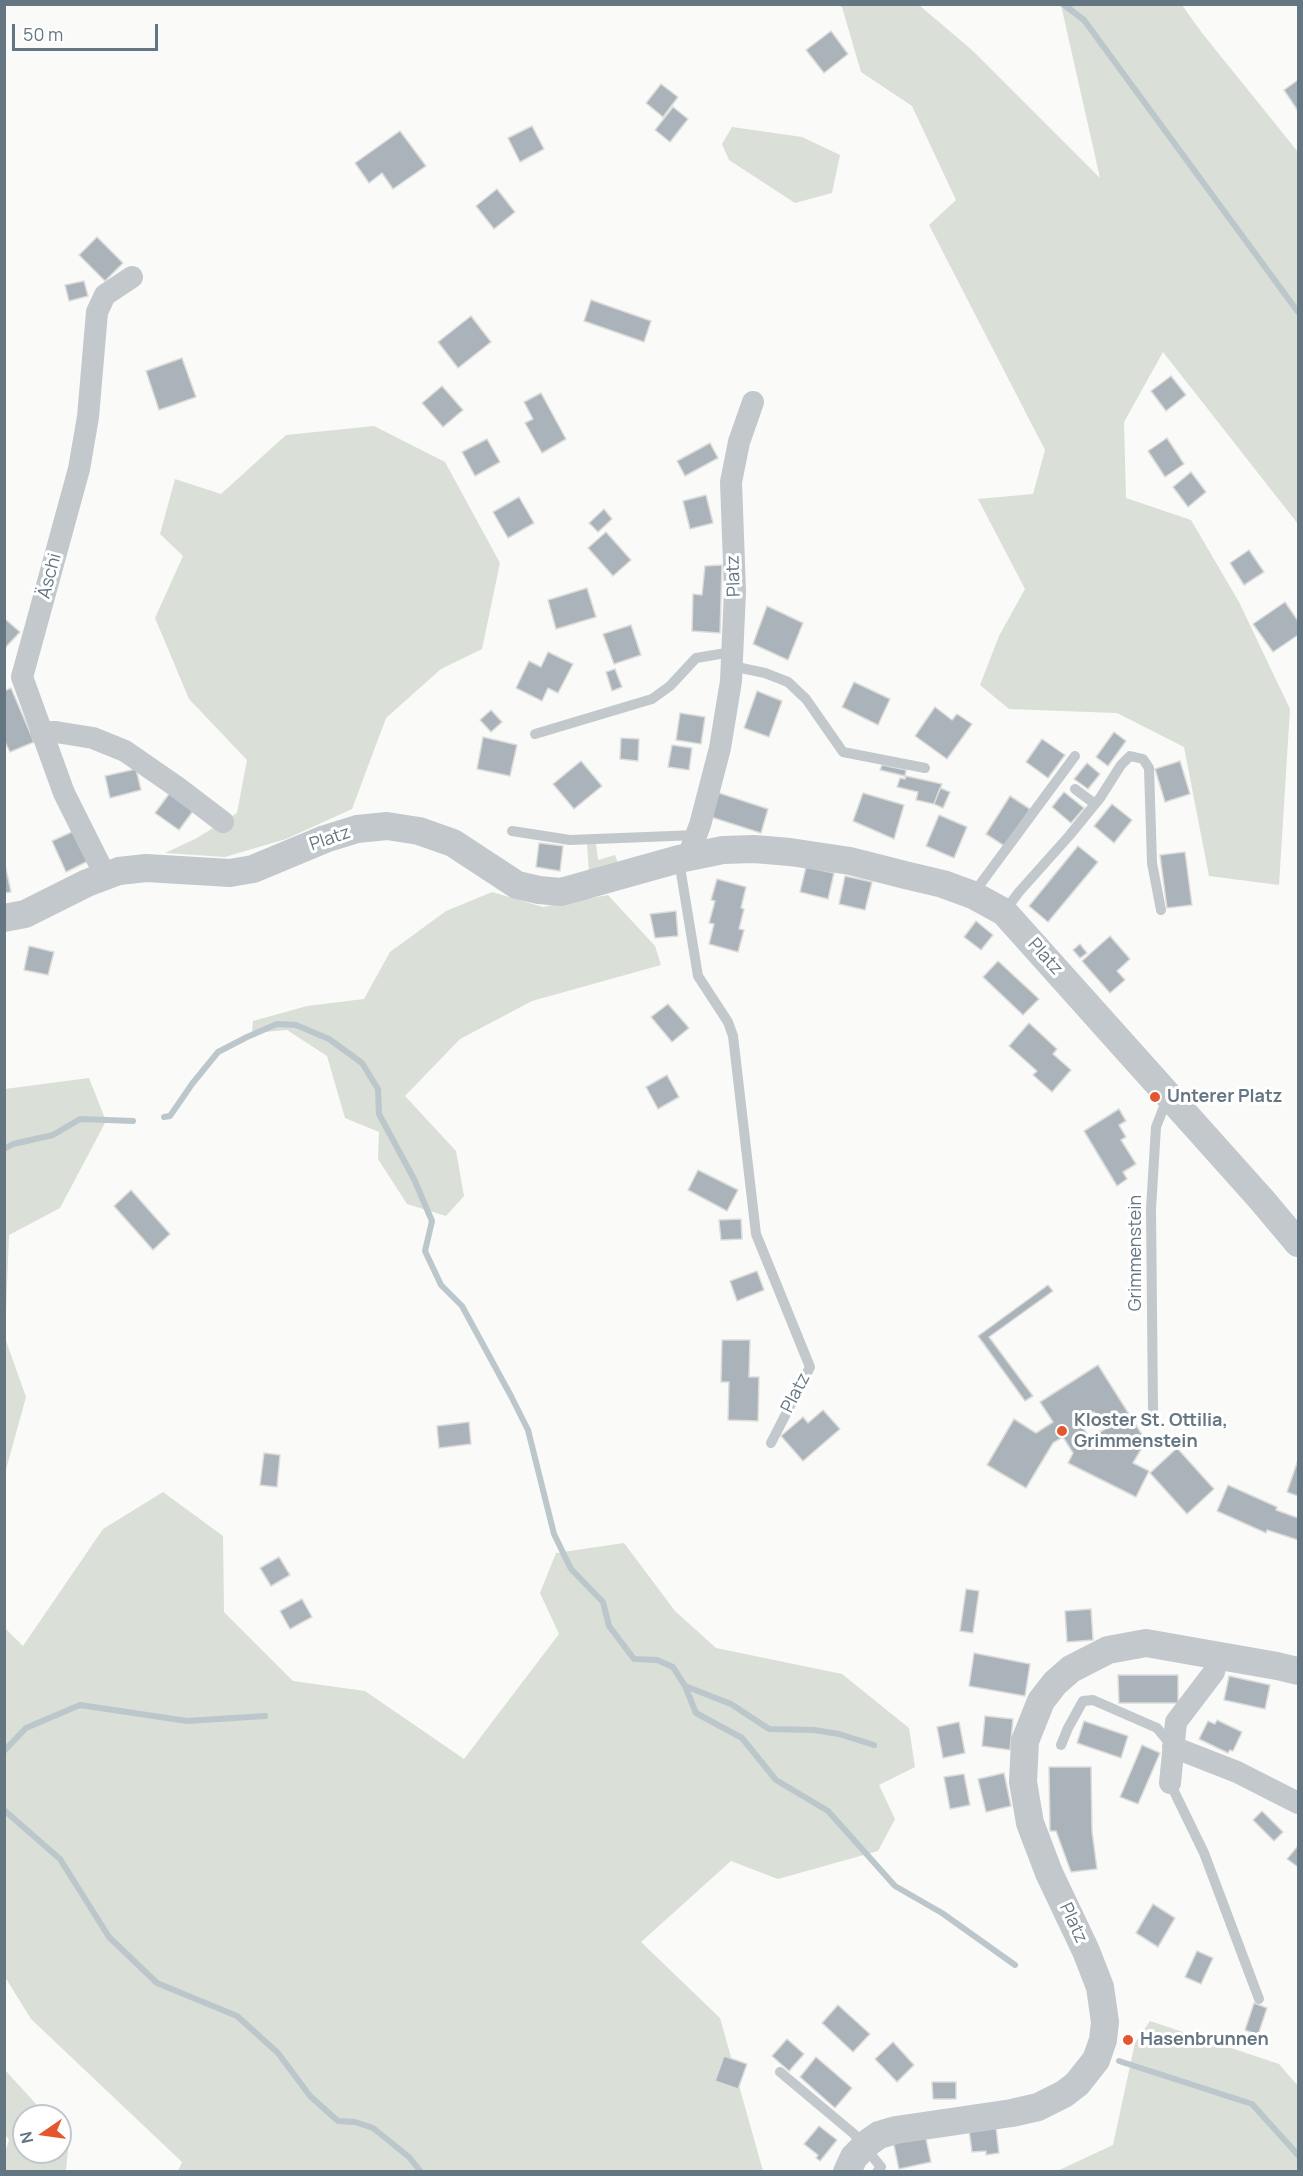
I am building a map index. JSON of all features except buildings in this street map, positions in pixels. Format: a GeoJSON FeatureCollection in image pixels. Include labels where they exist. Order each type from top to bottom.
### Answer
{"type":"FeatureCollection","features":[{"type":"Feature","properties":{"kind":"street","name":"Äschi"},"geometry":{"type":"LineString","coordinates":[[105,875],[64,793],[22,676],[79,469],[88,417],[98,312],[105,296],[132,277]]}},
{"type":"Feature","properties":{"kind":"street","name":"Platz"},"geometry":{"type":"LineString","coordinates":[[689,850],[720,748],[732,659],[735,588],[731,482],[739,442],[753,402]]}},
{"type":"Feature","properties":{"kind":"street"},"geometry":{"type":"LineString","coordinates":[[41,732],[93,738],[125,751],[177,786],[223,822]]}},
{"type":"Feature","properties":{"kind":"street","name":"Platz"},"geometry":{"type":"LineString","coordinates":[[105,875],[146,868],[230,873],[253,869],[325,838],[357,829],[387,826],[419,831],[453,843],[517,885],[539,890],[561,892],[689,850],[754,849],[850,861],[944,884],[973,895],[1004,912],[1299,1243]]}},
{"type":"Feature","properties":{"kind":"street"},"geometry":{"type":"LineString","coordinates":[[4,918],[25,914],[105,875]]}},
{"type":"Feature","properties":{"kind":"street","name":"Platz"},"geometry":{"type":"LineString","coordinates":[[847,2172],[854,2157],[879,2135],[896,2130],[1038,2107],[1064,2094],[1091,2069],[1103,2040],[1105,2022],[1103,2002],[1086,1951],[1049,1873],[1030,1823],[1023,1782],[1025,1741],[1041,1701],[1055,1683],[1071,1669],[1108,1650],[1146,1643],[1299,1671]]}},
{"type":"Feature","properties":{"kind":"street"},"geometry":{"type":"LineString","coordinates":[[1170,1782],[1176,1722],[1214,1672],[1218,1655]]}},
{"type":"Feature","properties":{"kind":"street"},"geometry":{"type":"LineString","coordinates":[[1173,1747],[1237,1772],[1299,1803]]}},
{"type":"Feature","properties":{"kind":"lane"},"geometry":{"type":"LineString","coordinates":[[535,734],[652,699],[670,686],[696,658],[732,659],[788,682],[806,699],[843,752],[925,768]]}},
{"type":"Feature","properties":{"kind":"lane"},"geometry":{"type":"LineString","coordinates":[[973,895],[1075,756]]}},
{"type":"Feature","properties":{"kind":"lane"},"geometry":{"type":"LineString","coordinates":[[1004,912],[1069,836],[1095,804],[1121,765],[1131,756],[1143,759],[1149,768],[1152,863],[1161,910]]}},
{"type":"Feature","properties":{"kind":"lane"},"geometry":{"type":"LineString","coordinates":[[1075,789],[1095,804]]}},
{"type":"Feature","properties":{"kind":"lane"},"geometry":{"type":"LineString","coordinates":[[512,831],[570,840],[689,850]]}},
{"type":"Feature","properties":{"kind":"lane","name":"Platz"},"geometry":{"type":"LineString","coordinates":[[689,850],[698,976],[728,1022],[733,1036],[756,1234],[810,1368],[771,1443]]}},
{"type":"Feature","properties":{"kind":"lane","name":"Grimmenstein"},"geometry":{"type":"LineString","coordinates":[[1153,1411],[1152,1197],[1156,1127],[1164,1104],[1169,1098]]}},
{"type":"Feature","properties":{"kind":"lane"},"geometry":{"type":"LineString","coordinates":[[1060,1745],[1083,1701],[1093,1700],[1157,1728],[1173,1747]]}},
{"type":"Feature","properties":{"kind":"lane"},"geometry":{"type":"LineString","coordinates":[[1170,1782],[1204,1853],[1259,1999]]}},
{"type":"Feature","properties":{"kind":"lane"},"geometry":{"type":"LineString","coordinates":[[780,2072],[846,2127],[865,2146],[881,2167],[877,2172]]}},
{"type":"Feature","properties":{"kind":"shaded area"},"geometry":{"type":"Polygon","coordinates":[[[837,5],[919,5],[973,51],[1100,178],[1061,5],[1182,5],[1298,152],[1298,524],[1163,352],[1124,422],[1126,498],[1191,520],[1239,602],[1290,709],[1279,885],[1209,876],[1184,747],[1117,713],[1009,709],[980,685],[999,636],[1025,589],[978,499],[1033,494],[1045,450],[929,225],[956,200],[912,106],[861,72],[842,7],[837,5]]]}},
{"type":"Feature","properties":{"kind":"shaded area"},"geometry":{"type":"Polygon","coordinates":[[[732,127],[802,137],[840,155],[832,193],[795,203],[729,160],[722,144],[732,127]]]}},
{"type":"Feature","properties":{"kind":"shaded area"},"geometry":{"type":"Polygon","coordinates":[[[374,426],[445,462],[500,563],[482,649],[441,669],[386,718],[352,809],[286,839],[225,857],[165,853],[197,838],[237,813],[247,760],[189,699],[155,618],[183,556],[160,534],[175,479],[221,494],[286,435],[374,426]]]}},
{"type":"Feature","properties":{"kind":"shaded area"},"geometry":{"type":"Polygon","coordinates":[[[587,844],[596,844],[598,860],[615,855],[618,863],[589,872],[587,844]]]}},
{"type":"Feature","properties":{"kind":"shaded area"},"geometry":{"type":"Polygon","coordinates":[[[492,892],[543,907],[608,895],[655,946],[661,965],[532,1001],[460,1039],[405,1096],[456,1151],[464,1196],[446,1216],[407,1204],[378,1159],[379,1132],[345,1118],[327,1056],[287,1030],[252,1033],[253,1021],[307,1006],[364,999],[390,952],[446,911],[492,892]]]}},
{"type":"Feature","properties":{"kind":"shaded area"},"geometry":{"type":"Polygon","coordinates":[[[89,1078],[106,1121],[60,1208],[9,1235],[5,1338],[5,1089],[89,1078]]]}},
{"type":"Feature","properties":{"kind":"shaded area"},"geometry":{"type":"Polygon","coordinates":[[[5,1338],[26,1397],[5,1473],[5,1338]]]}},
{"type":"Feature","properties":{"kind":"shaded area"},"geometry":{"type":"Polygon","coordinates":[[[163,1492],[223,1536],[224,1612],[293,1681],[365,1691],[464,1759],[559,1634],[540,1593],[556,1553],[624,1543],[675,1611],[716,1648],[842,1674],[909,1728],[915,1767],[879,1785],[895,1819],[878,1851],[778,1879],[731,1861],[641,1942],[720,2018],[763,2171],[178,2171],[182,2162],[31,2019],[5,1977],[5,1628],[23,1646],[103,1529],[163,1492]]]}},
{"type":"Feature","properties":{"kind":"shaded area"},"geometry":{"type":"Polygon","coordinates":[[[1150,2021],[1279,2064],[1298,2086],[1298,2171],[1057,2171],[1113,2145],[1135,2043],[1150,2021]]]}},
{"type":"Feature","properties":{"kind":"shaded area"},"geometry":{"type":"Polygon","coordinates":[[[5,2070],[36,2104],[12,2104],[12,2164],[67,2164],[66,2171],[5,2171],[5,2153],[9,2140],[5,2134],[5,2070]]]}},
{"type":"Feature","properties":{"kind":"waterway"},"geometry":{"type":"LineString","coordinates":[[1063,4],[1084,20],[1298,312]]}},
{"type":"Feature","properties":{"kind":"waterway"},"geometry":{"type":"LineString","coordinates":[[164,1117],[170,1116],[218,1052],[277,1024],[296,1025],[329,1039],[362,1063],[378,1089],[379,1114],[414,1179],[432,1221],[425,1251],[441,1285],[462,1306],[528,1430],[554,1534],[571,1569],[603,1602],[609,1626],[634,1659],[657,1660],[673,1667],[685,1686],[731,1704],[769,1729],[814,1730],[839,1734],[874,1745]]}},
{"type":"Feature","properties":{"kind":"waterway"},"geometry":{"type":"LineString","coordinates":[[4,1149],[13,1144],[53,1135],[80,1119],[133,1121]]}},
{"type":"Feature","properties":{"kind":"waterway"},"geometry":{"type":"LineString","coordinates":[[685,1686],[696,1713],[742,1738],[776,1780],[828,1811],[895,1886],[942,1913],[1015,1965]]}},
{"type":"Feature","properties":{"kind":"waterway"},"geometry":{"type":"LineString","coordinates":[[4,1751],[26,1728],[80,1705],[187,1721],[265,1716]]}},
{"type":"Feature","properties":{"kind":"waterway"},"geometry":{"type":"LineString","coordinates":[[4,1810],[60,1859],[109,1937],[157,1983],[237,2016],[278,2053],[310,2096],[338,2121],[355,2122],[373,2128],[409,2157],[421,2172]]}},
{"type":"Feature","properties":{"kind":"waterway"},"geometry":{"type":"LineString","coordinates":[[1119,2061],[1252,2104],[1298,2155]]}},
{"type":"Feature","properties":{"kind":"place","name":"Unterer Platz"},"geometry":{"type":"Point","coordinates":[1155,1097]}},
{"type":"Feature","properties":{"kind":"place","name":"Kloster St. Ottilia, Grimmenstein"},"geometry":{"type":"Point","coordinates":[1062,1431]}},
{"type":"Feature","properties":{"kind":"place","name":"Hasenbrunnen"},"geometry":{"type":"Point","coordinates":[1128,2040]}}]}
